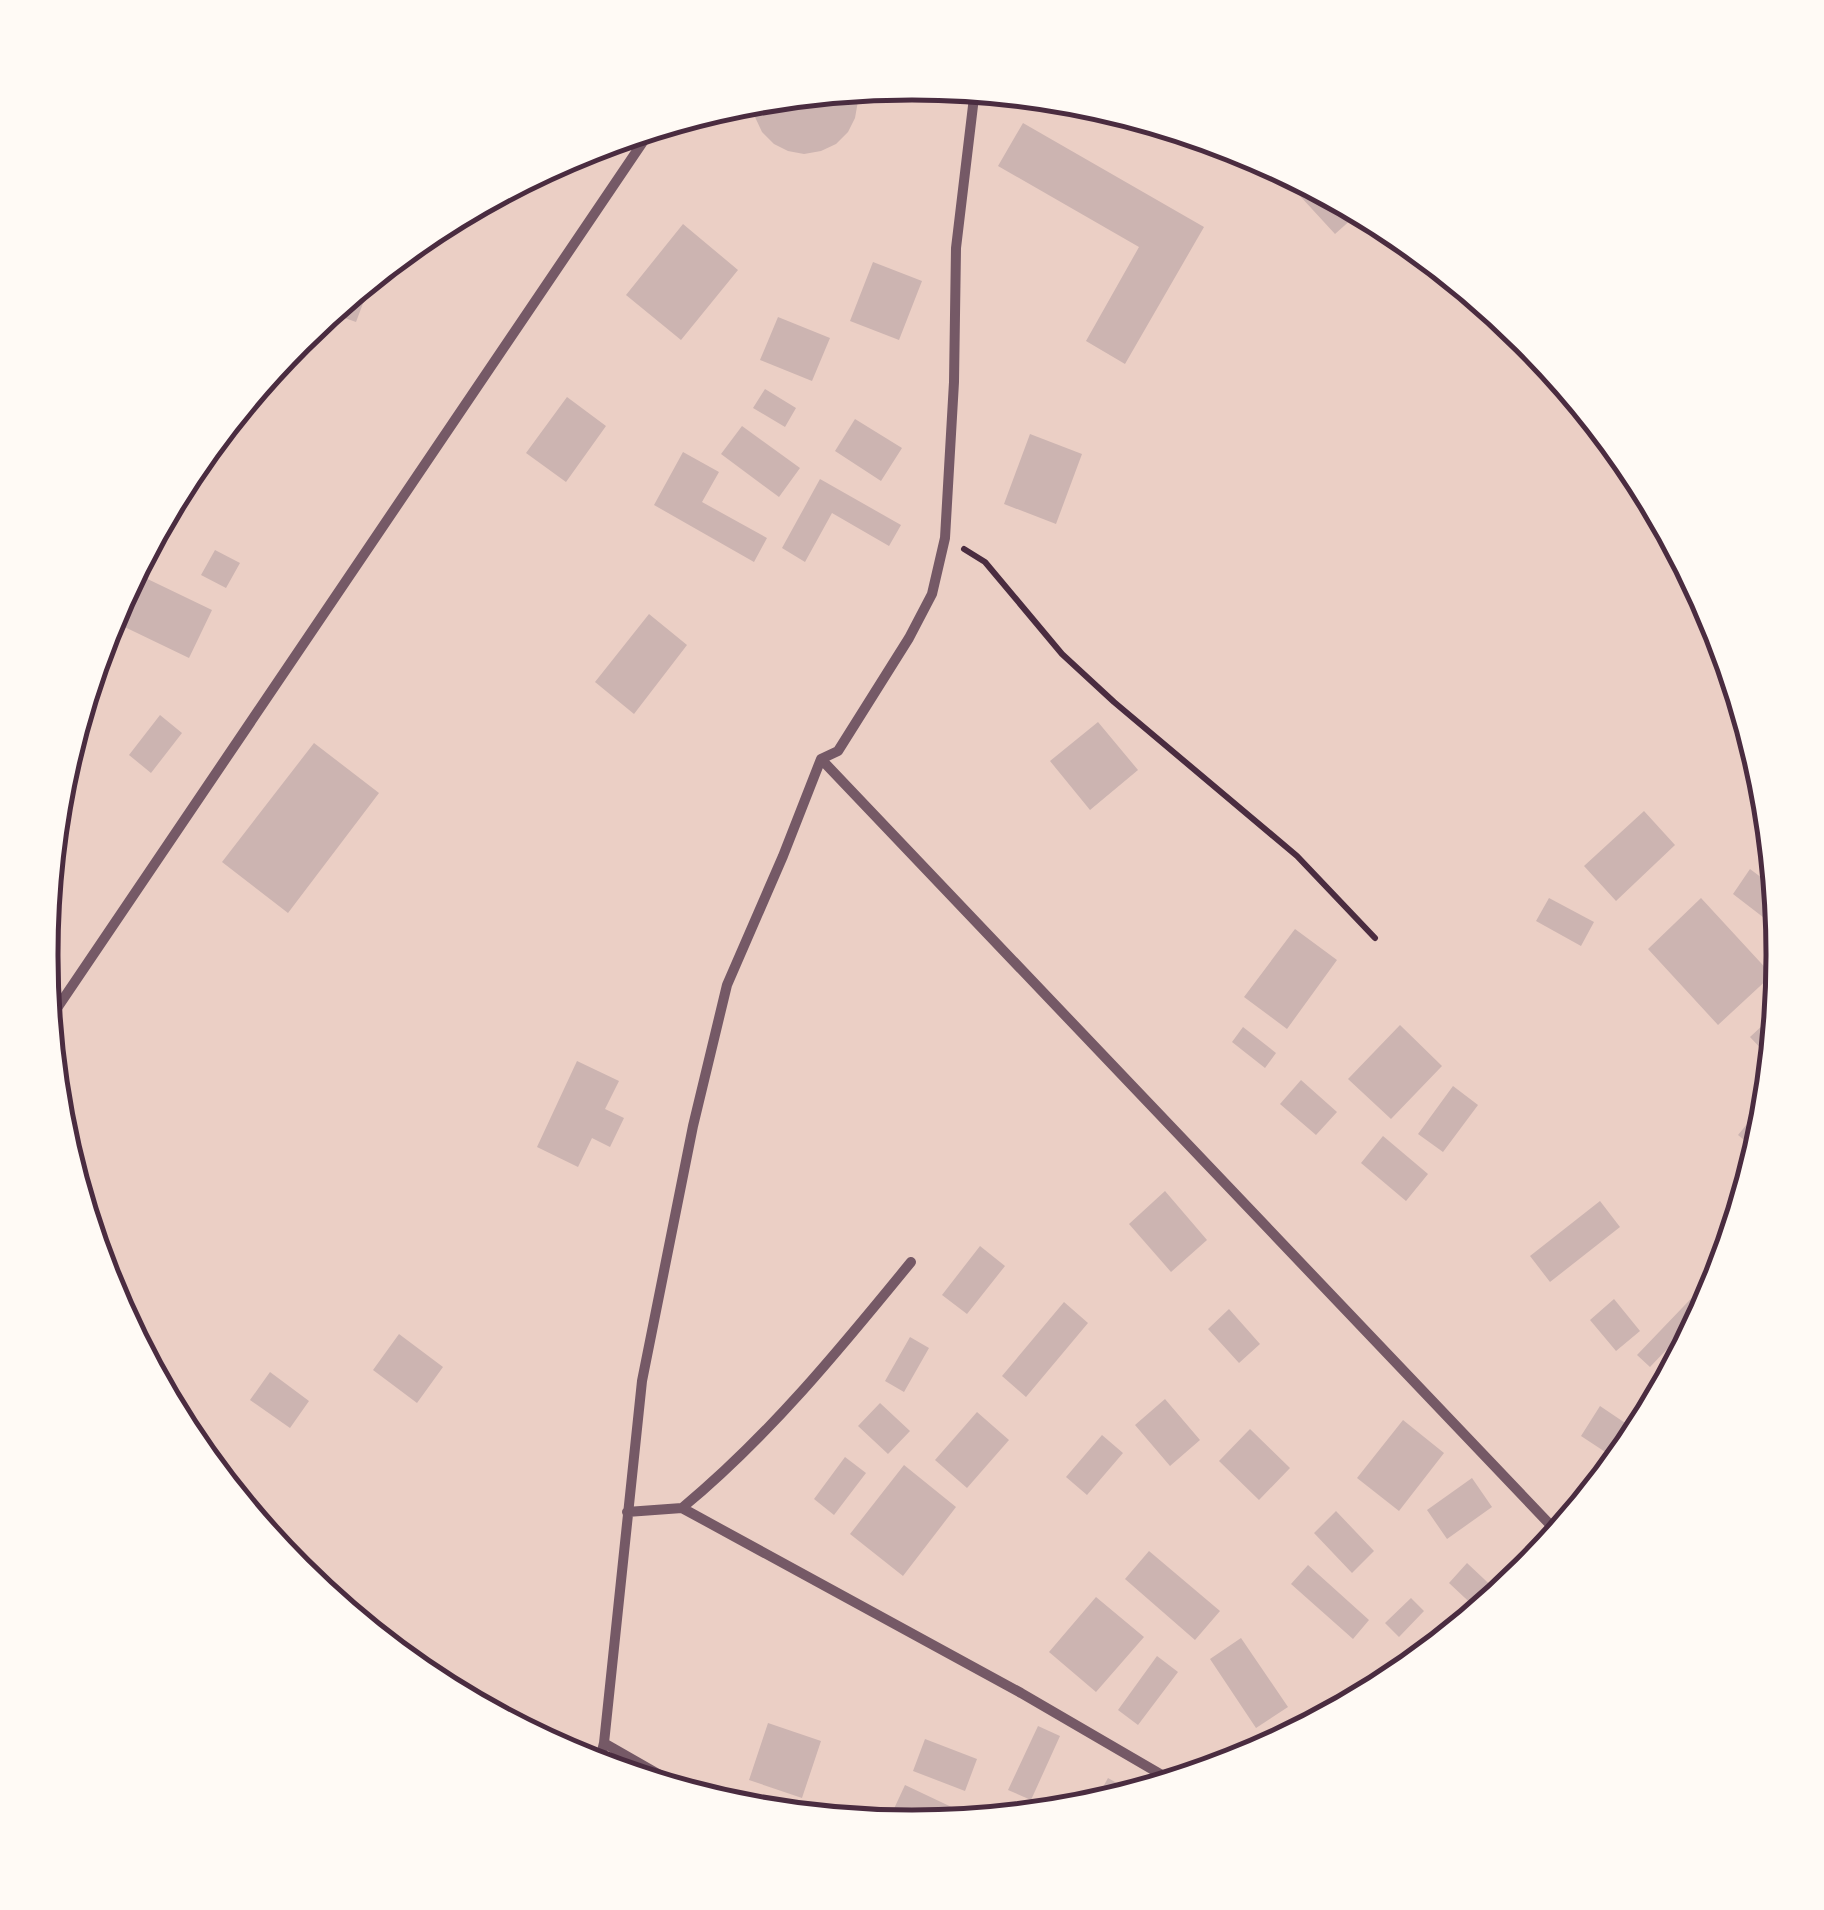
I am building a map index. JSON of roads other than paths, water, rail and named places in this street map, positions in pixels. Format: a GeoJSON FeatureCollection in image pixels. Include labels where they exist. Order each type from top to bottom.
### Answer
{"type":"FeatureCollection","features":[{"type":"Feature","properties":{"kind":"street"},"geometry":{"type":"LineString","coordinates":[[602,1751],[642,1381],[693,1126],[727,985],[821,759],[838,751],[909,638],[932,594],[946,538],[956,248],[973,103]]}},
{"type":"Feature","properties":{"kind":"street"},"geometry":{"type":"LineString","coordinates":[[59,1005],[641,145]]}},
{"type":"Feature","properties":{"kind":"street"},"geometry":{"type":"LineString","coordinates":[[821,759],[1549,1523]]}},
{"type":"Feature","properties":{"kind":"street"},"geometry":{"type":"LineString","coordinates":[[682,1508],[775,1420],[833,1358],[911,1262]]}},
{"type":"Feature","properties":{"kind":"street"},"geometry":{"type":"LineString","coordinates":[[626,1512],[682,1508],[1021,1693],[1158,1773]]}},
{"type":"Feature","properties":{"kind":"street"},"geometry":{"type":"LineString","coordinates":[[604,1743],[645,1766]]}}]}
